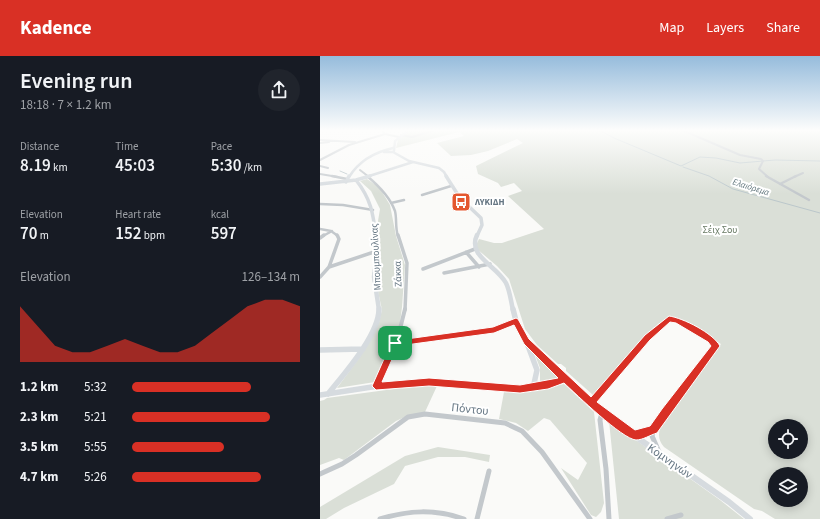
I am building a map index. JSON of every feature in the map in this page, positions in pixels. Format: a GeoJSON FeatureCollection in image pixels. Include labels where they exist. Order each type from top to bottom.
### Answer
{"type":"FeatureCollection","features":[{"type":"Feature","properties":{"kind":"street"},"geometry":{"type":"LineString","coordinates":[[320,160],[337,152]]}},
{"type":"Feature","properties":{"kind":"street"},"geometry":{"type":"LineString","coordinates":[[320,184],[346,180],[365,160],[382,152]]}},
{"type":"Feature","properties":{"kind":"street"},"geometry":{"type":"LineString","coordinates":[[354,181],[354,174],[362,165],[382,152]]}},
{"type":"Feature","properties":{"kind":"street"},"geometry":{"type":"LineString","coordinates":[[389,152],[393,152],[413,162],[430,164],[439,168],[444,172],[451,186],[464,203],[482,220],[482,225],[474,242],[475,249],[506,283],[516,321],[527,341],[538,371],[537,380],[533,388]]}},
{"type":"Feature","properties":{"kind":"street"},"geometry":{"type":"LineString","coordinates":[[396,152],[398,155]]}},
{"type":"Feature","properties":{"kind":"street"},"geometry":{"type":"LineString","coordinates":[[732,152],[740,155],[761,159],[763,161],[759,166],[759,171],[768,178],[809,200]]}},
{"type":"Feature","properties":{"kind":"street"},"geometry":{"type":"LineString","coordinates":[[320,174],[354,181],[368,178],[413,162]]}},
{"type":"Feature","properties":{"kind":"street"},"geometry":{"type":"LineString","coordinates":[[320,166],[328,168]]}},
{"type":"Feature","properties":{"kind":"street","name":"Ζάκκα"},"geometry":{"type":"LineString","coordinates":[[360,170],[380,187],[391,203],[395,212],[397,233],[405,256],[407,272],[406,307],[395,343],[376,386]]}},
{"type":"Feature","properties":{"kind":"street"},"geometry":{"type":"LineString","coordinates":[[780,184],[803,173]]}},
{"type":"Feature","properties":{"kind":"street","name":"Μπουμπουλίνας"},"geometry":{"type":"LineString","coordinates":[[328,394],[363,349],[379,317],[374,277],[377,251],[373,210],[365,191],[354,181]]}},
{"type":"Feature","properties":{"kind":"street"},"geometry":{"type":"LineString","coordinates":[[422,195],[451,186]]}},
{"type":"Feature","properties":{"kind":"street"},"geometry":{"type":"LineString","coordinates":[[391,203],[404,200]]}},
{"type":"Feature","properties":{"kind":"street"},"geometry":{"type":"LineString","coordinates":[[320,204],[343,205],[373,210]]}},
{"type":"Feature","properties":{"kind":"street"},"geometry":{"type":"LineString","coordinates":[[320,229],[332,231],[338,235],[339,239],[329,268]]}},
{"type":"Feature","properties":{"kind":"street"},"geometry":{"type":"LineString","coordinates":[[320,238],[332,231]]}},
{"type":"Feature","properties":{"kind":"street"},"geometry":{"type":"LineString","coordinates":[[423,269],[475,249]]}},
{"type":"Feature","properties":{"kind":"street"},"geometry":{"type":"LineString","coordinates":[[320,277],[329,268],[377,251]]}},
{"type":"Feature","properties":{"kind":"street"},"geometry":{"type":"LineString","coordinates":[[466,252],[479,267]]}},
{"type":"Feature","properties":{"kind":"street"},"geometry":{"type":"LineString","coordinates":[[444,273],[490,264]]}},
{"type":"Feature","properties":{"kind":"street"},"geometry":{"type":"LineString","coordinates":[[591,402],[600,394],[647,338],[666,321],[673,318],[710,340],[716,346],[653,429],[640,435],[634,435]]}},
{"type":"Feature","properties":{"kind":"street"},"geometry":{"type":"LineString","coordinates":[[395,343],[494,330],[516,321]]}},
{"type":"Feature","properties":{"kind":"street","name":"Κομνηνών"},"geometry":{"type":"LineString","coordinates":[[527,341],[602,413],[729,502],[750,519]]}},
{"type":"Feature","properties":{"kind":"street"},"geometry":{"type":"LineString","coordinates":[[320,350],[363,349]]}},
{"type":"Feature","properties":{"kind":"street"},"geometry":{"type":"LineString","coordinates":[[320,395],[376,386],[429,382],[507,389],[533,388],[566,379]]}},
{"type":"Feature","properties":{"kind":"street"},"geometry":{"type":"LineString","coordinates":[[602,413],[600,420],[606,469],[609,519]]}},
{"type":"Feature","properties":{"kind":"street","name":"Πόντου"},"geometry":{"type":"LineString","coordinates":[[320,474],[342,464],[356,455],[408,417],[425,414],[505,423],[522,431],[542,452],[590,519]]}},
{"type":"Feature","properties":{"kind":"street"},"geometry":{"type":"LineString","coordinates":[[653,429],[654,441],[660,454]]}},
{"type":"Feature","properties":{"kind":"street"},"geometry":{"type":"LineString","coordinates":[[477,519],[489,471]]}},
{"type":"Feature","properties":{"kind":"street"},"geometry":{"type":"LineString","coordinates":[[380,519],[400,513],[423,510],[441,512],[464,519]]}},
{"type":"Feature","properties":{"kind":"street"},"geometry":{"type":"LineString","coordinates":[[667,519],[681,516]]}},
{"type":"Feature","properties":{"kind":"green space","name":"Σέιχ Σου"},"geometry":{"type":"Polygon","coordinates":[[[446,152],[485,152],[471,155],[451,156],[446,152]]]}},
{"type":"Feature","properties":{"kind":"green space","name":"Σέιχ Σου"},"geometry":{"type":"Polygon","coordinates":[[[505,152],[820,152],[820,519],[775,519],[762,511],[754,509],[664,447],[660,441],[659,435],[663,422],[721,344],[677,318],[669,317],[647,334],[600,391],[593,395],[566,371],[566,368],[561,364],[558,364],[537,345],[525,329],[509,279],[497,266],[477,249],[477,243],[479,239],[494,243],[502,243],[544,229],[508,196],[522,191],[514,183],[501,187],[498,183],[478,174],[476,166],[505,152]]]}},
{"type":"Feature","properties":{"kind":"green space"},"geometry":{"type":"Polygon","coordinates":[[[367,179],[379,187],[390,205],[396,236],[405,265],[400,323],[393,343],[375,382],[337,388],[360,357],[379,322],[382,310],[376,282],[380,251],[378,221],[380,209],[371,191],[360,181],[367,179]]]}},
{"type":"Feature","properties":{"kind":"green space"},"geometry":{"type":"Polygon","coordinates":[[[535,355],[559,378],[540,383],[540,368],[535,355]]]}},
{"type":"Feature","properties":{"kind":"green space"},"geometry":{"type":"Polygon","coordinates":[[[564,384],[594,412],[604,503],[601,512],[596,517],[591,515],[561,468],[578,480],[587,463],[550,420],[544,418],[528,431],[516,423],[499,419],[504,392],[523,392],[564,384]]]}},
{"type":"Feature","properties":{"kind":"green space"},"geometry":{"type":"Polygon","coordinates":[[[416,386],[437,386],[425,412],[407,416],[396,421],[344,460],[339,458],[320,465],[320,401],[327,398],[416,386]]]}},
{"type":"Feature","properties":{"kind":"green space"},"geometry":{"type":"Polygon","coordinates":[[[609,421],[720,500],[744,519],[619,519],[609,421]]]}},
{"type":"Feature","properties":{"kind":"green space"},"geometry":{"type":"Polygon","coordinates":[[[438,447],[490,455],[489,462],[465,457],[438,457],[405,466],[394,484],[344,508],[326,519],[320,519],[320,507],[405,456],[438,447]]]}},
{"type":"Feature","properties":{"kind":"waterway"},"geometry":{"type":"LineString","coordinates":[[647,152],[681,166],[700,157],[716,158],[740,163],[775,160],[820,161]]}},
{"type":"Feature","properties":{"kind":"waterway","name":"Ελαιόρεμα"},"geometry":{"type":"LineString","coordinates":[[683,167],[709,176],[733,189],[820,213]]}},
{"type":"Feature","properties":{"kind":"waterway"},"geometry":{"type":"LineString","coordinates":[[340,171],[347,174]]}},
{"type":"Feature","properties":{"kind":"place","name":"ΛΥΚΙΔΗ"},"geometry":{"type":"Point","coordinates":[461,202]}},
{"type":"Feature","properties":{"kind":"route"},"geometry":{"type":"LineString","coordinates":[[395,343],[376,386],[439,382],[520,389],[548,385],[566,379],[591,402],[600,394],[647,338],[669,319],[673,318],[677,320],[714,342],[716,346],[653,429],[640,435],[634,435],[602,413],[566,379],[554,369],[527,341],[516,321],[494,330],[395,343]]}}]}
